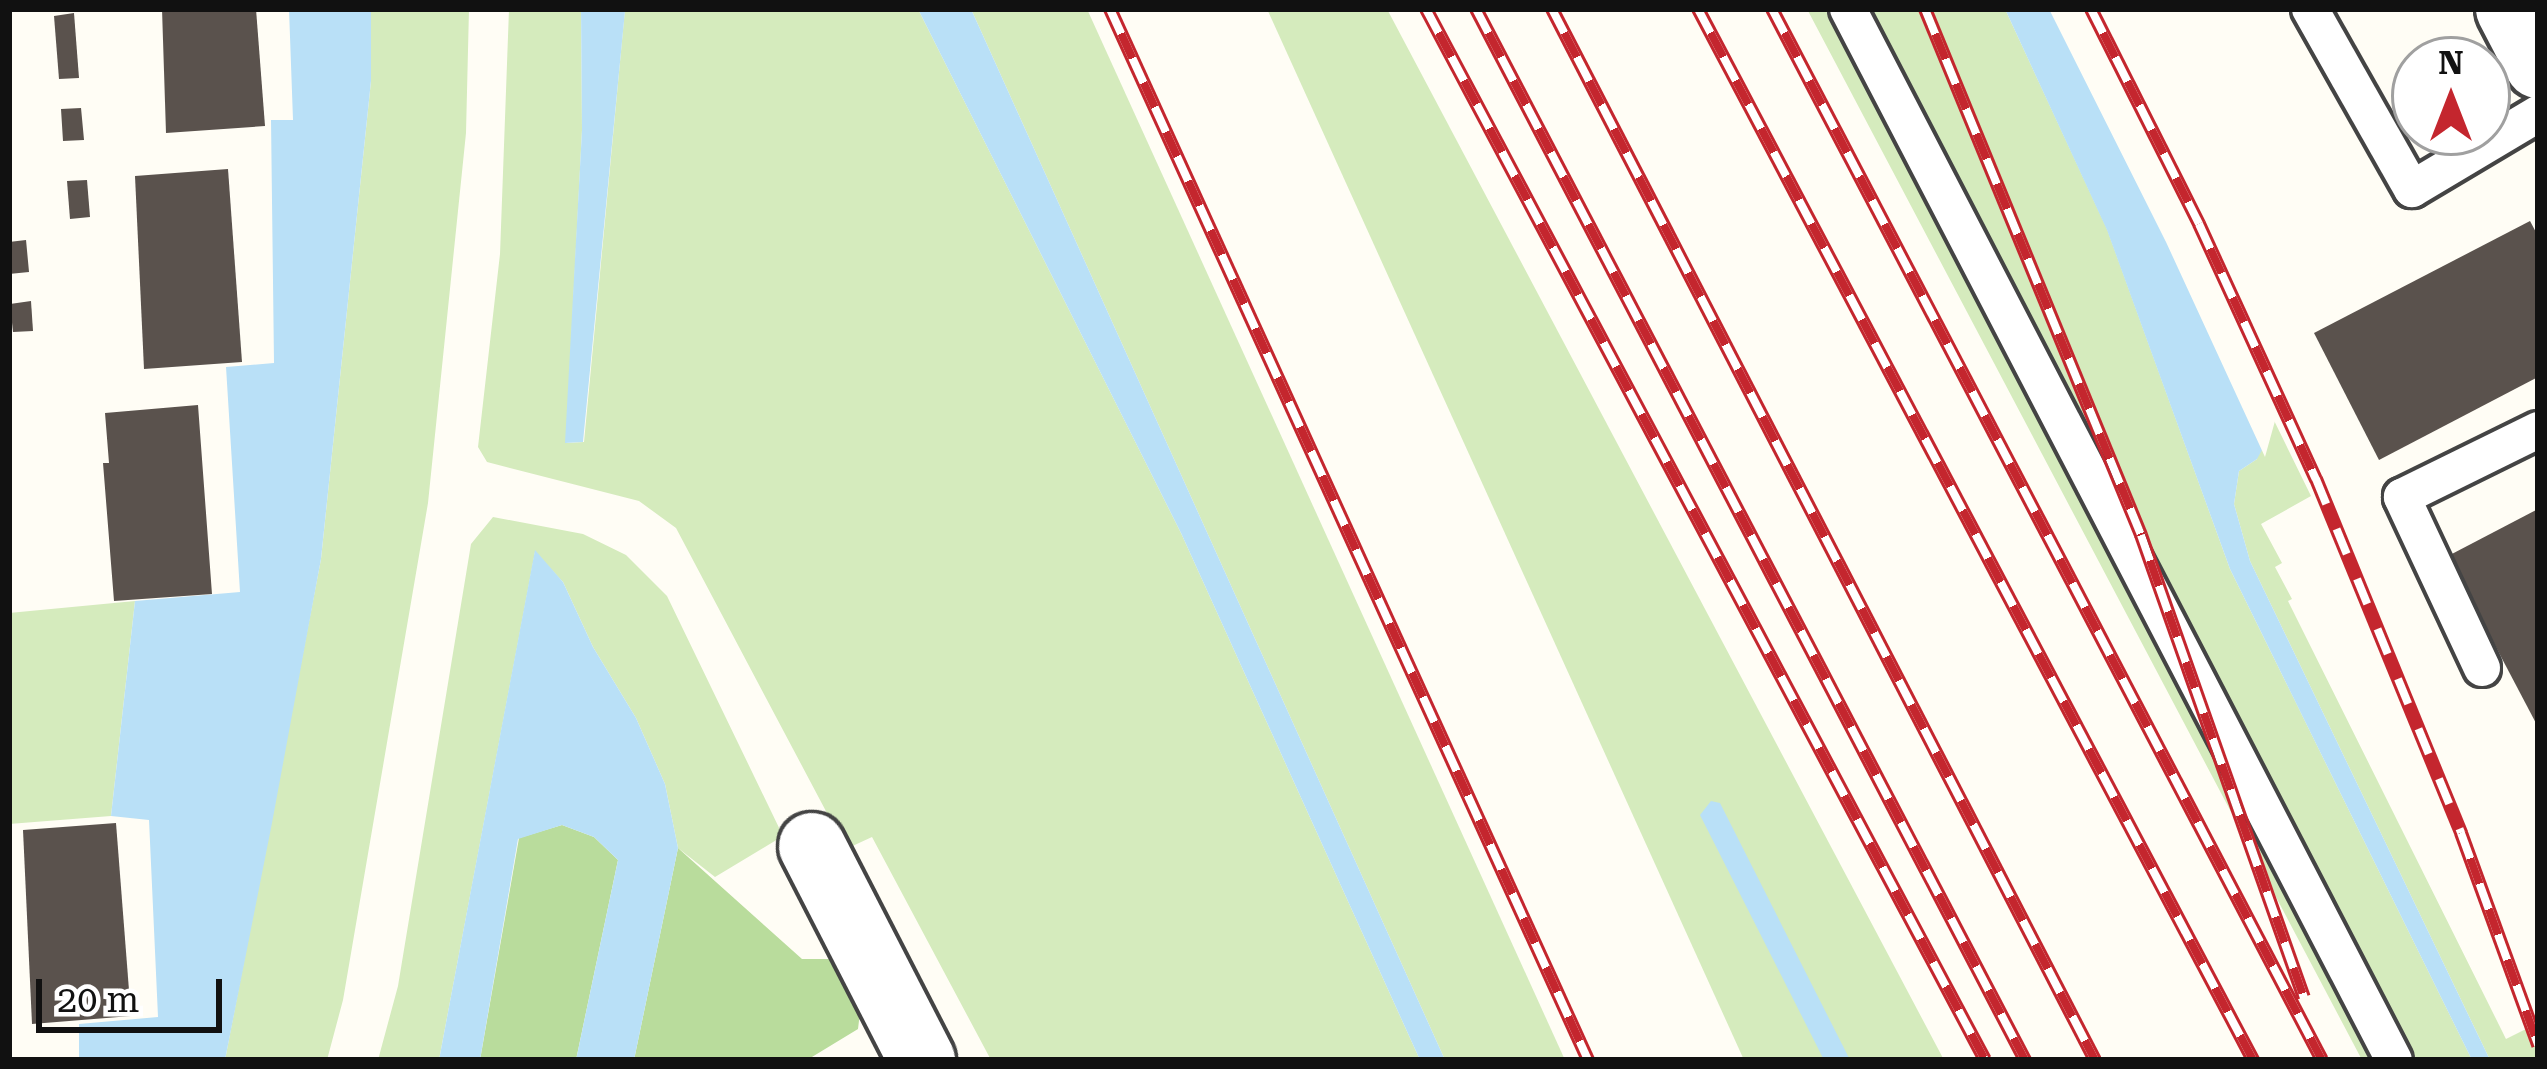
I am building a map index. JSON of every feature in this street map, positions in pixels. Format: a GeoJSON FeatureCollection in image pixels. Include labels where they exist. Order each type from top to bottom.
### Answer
{"type":"FeatureCollection","features":[{"type":"Feature","properties":{"kind":"street"},"geometry":{"type":"LineString","coordinates":[[2509,9],[2538,64]]}},
{"type":"Feature","properties":{"kind":"street"},"geometry":{"type":"LineString","coordinates":[[812,846],[922,1060]]}},
{"type":"Feature","properties":{"kind":"lane"},"geometry":{"type":"LineString","coordinates":[[1848,9],[2394,1060]]}},
{"type":"Feature","properties":{"kind":"lane"},"geometry":{"type":"LineString","coordinates":[[2310,9],[2413,189],[2538,114]]}},
{"type":"Feature","properties":{"kind":"lane"},"geometry":{"type":"LineString","coordinates":[[2482,668],[2402,497],[2538,430]]}},
{"type":"Feature","properties":{"kind":"green space"},"geometry":{"type":"Polygon","coordinates":[[[371,9],[469,9],[466,133],[428,503],[343,1000],[327,1060],[225,1060],[321,559],[371,81],[371,9]]]}},
{"type":"Feature","properties":{"kind":"green space"},"geometry":{"type":"Polygon","coordinates":[[[509,9],[581,9],[582,130],[566,443],[584,442],[625,9],[918,9],[1181,533],[1420,1060],[991,1060],[872,837],[846,849],[676,528],[639,501],[487,462],[478,447],[500,254],[509,9]]]}},
{"type":"Feature","properties":{"kind":"green space"},"geometry":{"type":"Polygon","coordinates":[[[971,9],[1087,9],[1565,1060],[1445,1060],[971,9]]]}},
{"type":"Feature","properties":{"kind":"green space"},"geometry":{"type":"Polygon","coordinates":[[[1267,9],[1387,9],[1944,1060],[1744,1060],[1267,9]]]}},
{"type":"Feature","properties":{"kind":"green space"},"geometry":{"type":"Polygon","coordinates":[[[1807,9],[2005,9],[2107,229],[2230,569],[2472,1060],[2362,1060],[1807,9]]]}},
{"type":"Feature","properties":{"kind":"green space"},"geometry":{"type":"Polygon","coordinates":[[[2263,398],[2311,496],[2261,524],[2282,563],[2275,567],[2292,599],[2288,601],[2506,1039],[2538,1023],[2538,1060],[2490,1060],[2250,561],[2234,504],[2239,471],[2257,459],[2263,398]]]}},
{"type":"Feature","properties":{"kind":"green space"},"geometry":{"type":"Polygon","coordinates":[[[493,517],[583,534],[626,555],[667,596],[783,836],[715,877],[678,848],[665,784],[636,718],[593,647],[563,582],[535,552],[439,1060],[378,1060],[398,986],[471,544],[493,517]]]}},
{"type":"Feature","properties":{"kind":"green space"},"geometry":{"type":"Polygon","coordinates":[[[135,601],[111,816],[9,824],[9,613],[135,601]]]}},
{"type":"Feature","properties":{"kind":"green space"},"geometry":{"type":"Polygon","coordinates":[[[562,825],[594,837],[618,860],[576,1060],[480,1060],[519,838],[562,825]]]}},
{"type":"Feature","properties":{"kind":"green space"},"geometry":{"type":"Polygon","coordinates":[[[678,848],[802,959],[832,959],[853,967],[862,996],[858,1029],[807,1060],[634,1060],[678,848]]]}},
{"type":"Feature","properties":{"kind":"water"},"geometry":{"type":"Polygon","coordinates":[[[289,9],[371,9],[371,81],[321,559],[225,1060],[79,1060],[79,1024],[158,1017],[149,820],[111,816],[135,601],[240,592],[226,367],[274,363],[271,120],[293,120],[289,9]]]}},
{"type":"Feature","properties":{"kind":"water"},"geometry":{"type":"Polygon","coordinates":[[[581,9],[625,11],[583,442],[565,443],[582,130],[581,9]]]}},
{"type":"Feature","properties":{"kind":"water"},"geometry":{"type":"Polygon","coordinates":[[[918,9],[971,9],[1445,1060],[1420,1060],[1181,533],[918,9]]]}},
{"type":"Feature","properties":{"kind":"water"},"geometry":{"type":"Polygon","coordinates":[[[2005,9],[2069,9],[2267,441],[2257,459],[2239,471],[2234,504],[2250,561],[2490,1060],[2472,1060],[2230,569],[2107,230],[2005,9]]]}},
{"type":"Feature","properties":{"kind":"water"},"geometry":{"type":"Polygon","coordinates":[[[535,550],[563,582],[593,647],[636,718],[665,784],[678,848],[634,1060],[576,1060],[618,860],[594,837],[562,825],[518,839],[480,1060],[439,1060],[535,550]]]}},
{"type":"Feature","properties":{"kind":"water"},"geometry":{"type":"Polygon","coordinates":[[[1711,801],[1720,803],[1850,1060],[1824,1060],[1700,815],[1711,801]]]}},
{"type":"Feature","properties":{"kind":"pier"},"geometry":{"type":"Polygon","coordinates":[[[2049,9],[2076,9],[2268,396],[2275,421],[2265,457],[2166,242],[2049,9]]]}},
{"type":"Feature","properties":{"kind":"building"},"geometry":{"type":"Polygon","coordinates":[[[162,9],[256,9],[265,126],[166,133],[162,9]]]}},
{"type":"Feature","properties":{"kind":"building"},"geometry":{"type":"Polygon","coordinates":[[[74,13],[79,78],[59,79],[54,16],[74,13]]]}},
{"type":"Feature","properties":{"kind":"building"},"geometry":{"type":"Polygon","coordinates":[[[81,108],[84,140],[63,141],[61,109],[81,108]]]}},
{"type":"Feature","properties":{"kind":"building"},"geometry":{"type":"Polygon","coordinates":[[[228,169],[242,362],[144,369],[135,176],[228,169]]]}},
{"type":"Feature","properties":{"kind":"building"},"geometry":{"type":"Polygon","coordinates":[[[87,180],[90,217],[70,219],[67,181],[87,180]]]}},
{"type":"Feature","properties":{"kind":"building"},"geometry":{"type":"Polygon","coordinates":[[[2530,221],[2538,236],[2538,377],[2379,460],[2314,333],[2530,221]]]}},
{"type":"Feature","properties":{"kind":"building"},"geometry":{"type":"Polygon","coordinates":[[[26,240],[29,272],[9,274],[9,242],[26,240]]]}},
{"type":"Feature","properties":{"kind":"building"},"geometry":{"type":"Polygon","coordinates":[[[31,301],[33,331],[13,332],[10,304],[31,301]]]}},
{"type":"Feature","properties":{"kind":"building"},"geometry":{"type":"Polygon","coordinates":[[[198,405],[212,594],[114,601],[103,463],[109,463],[105,413],[198,405]]]}},
{"type":"Feature","properties":{"kind":"building"},"geometry":{"type":"Polygon","coordinates":[[[2538,509],[2538,727],[2448,556],[2538,509]]]}},
{"type":"Feature","properties":{"kind":"building"},"geometry":{"type":"Polygon","coordinates":[[[116,823],[131,1016],[32,1024],[23,830],[116,823]]]}},
{"type":"Feature","properties":{"kind":"railway"},"geometry":{"type":"LineString","coordinates":[[1110,9],[1588,1060]]}},
{"type":"Feature","properties":{"kind":"railway"},"geometry":{"type":"LineString","coordinates":[[1426,9],[1985,1060]]}},
{"type":"Feature","properties":{"kind":"railway"},"geometry":{"type":"LineString","coordinates":[[1476,9],[2025,1060]]}},
{"type":"Feature","properties":{"kind":"railway"},"geometry":{"type":"LineString","coordinates":[[1552,9],[2095,1060]]}},
{"type":"Feature","properties":{"kind":"railway"},"geometry":{"type":"LineString","coordinates":[[1698,9],[2253,1060]]}},
{"type":"Feature","properties":{"kind":"railway"},"geometry":{"type":"LineString","coordinates":[[1772,9],[2322,1060]]}},
{"type":"Feature","properties":{"kind":"railway"},"geometry":{"type":"LineString","coordinates":[[1925,9],[2141,535],[2304,997]]}},
{"type":"Feature","properties":{"kind":"railway"},"geometry":{"type":"LineString","coordinates":[[2091,9],[2199,224],[2316,479],[2461,833],[2538,1045]]}}]}
